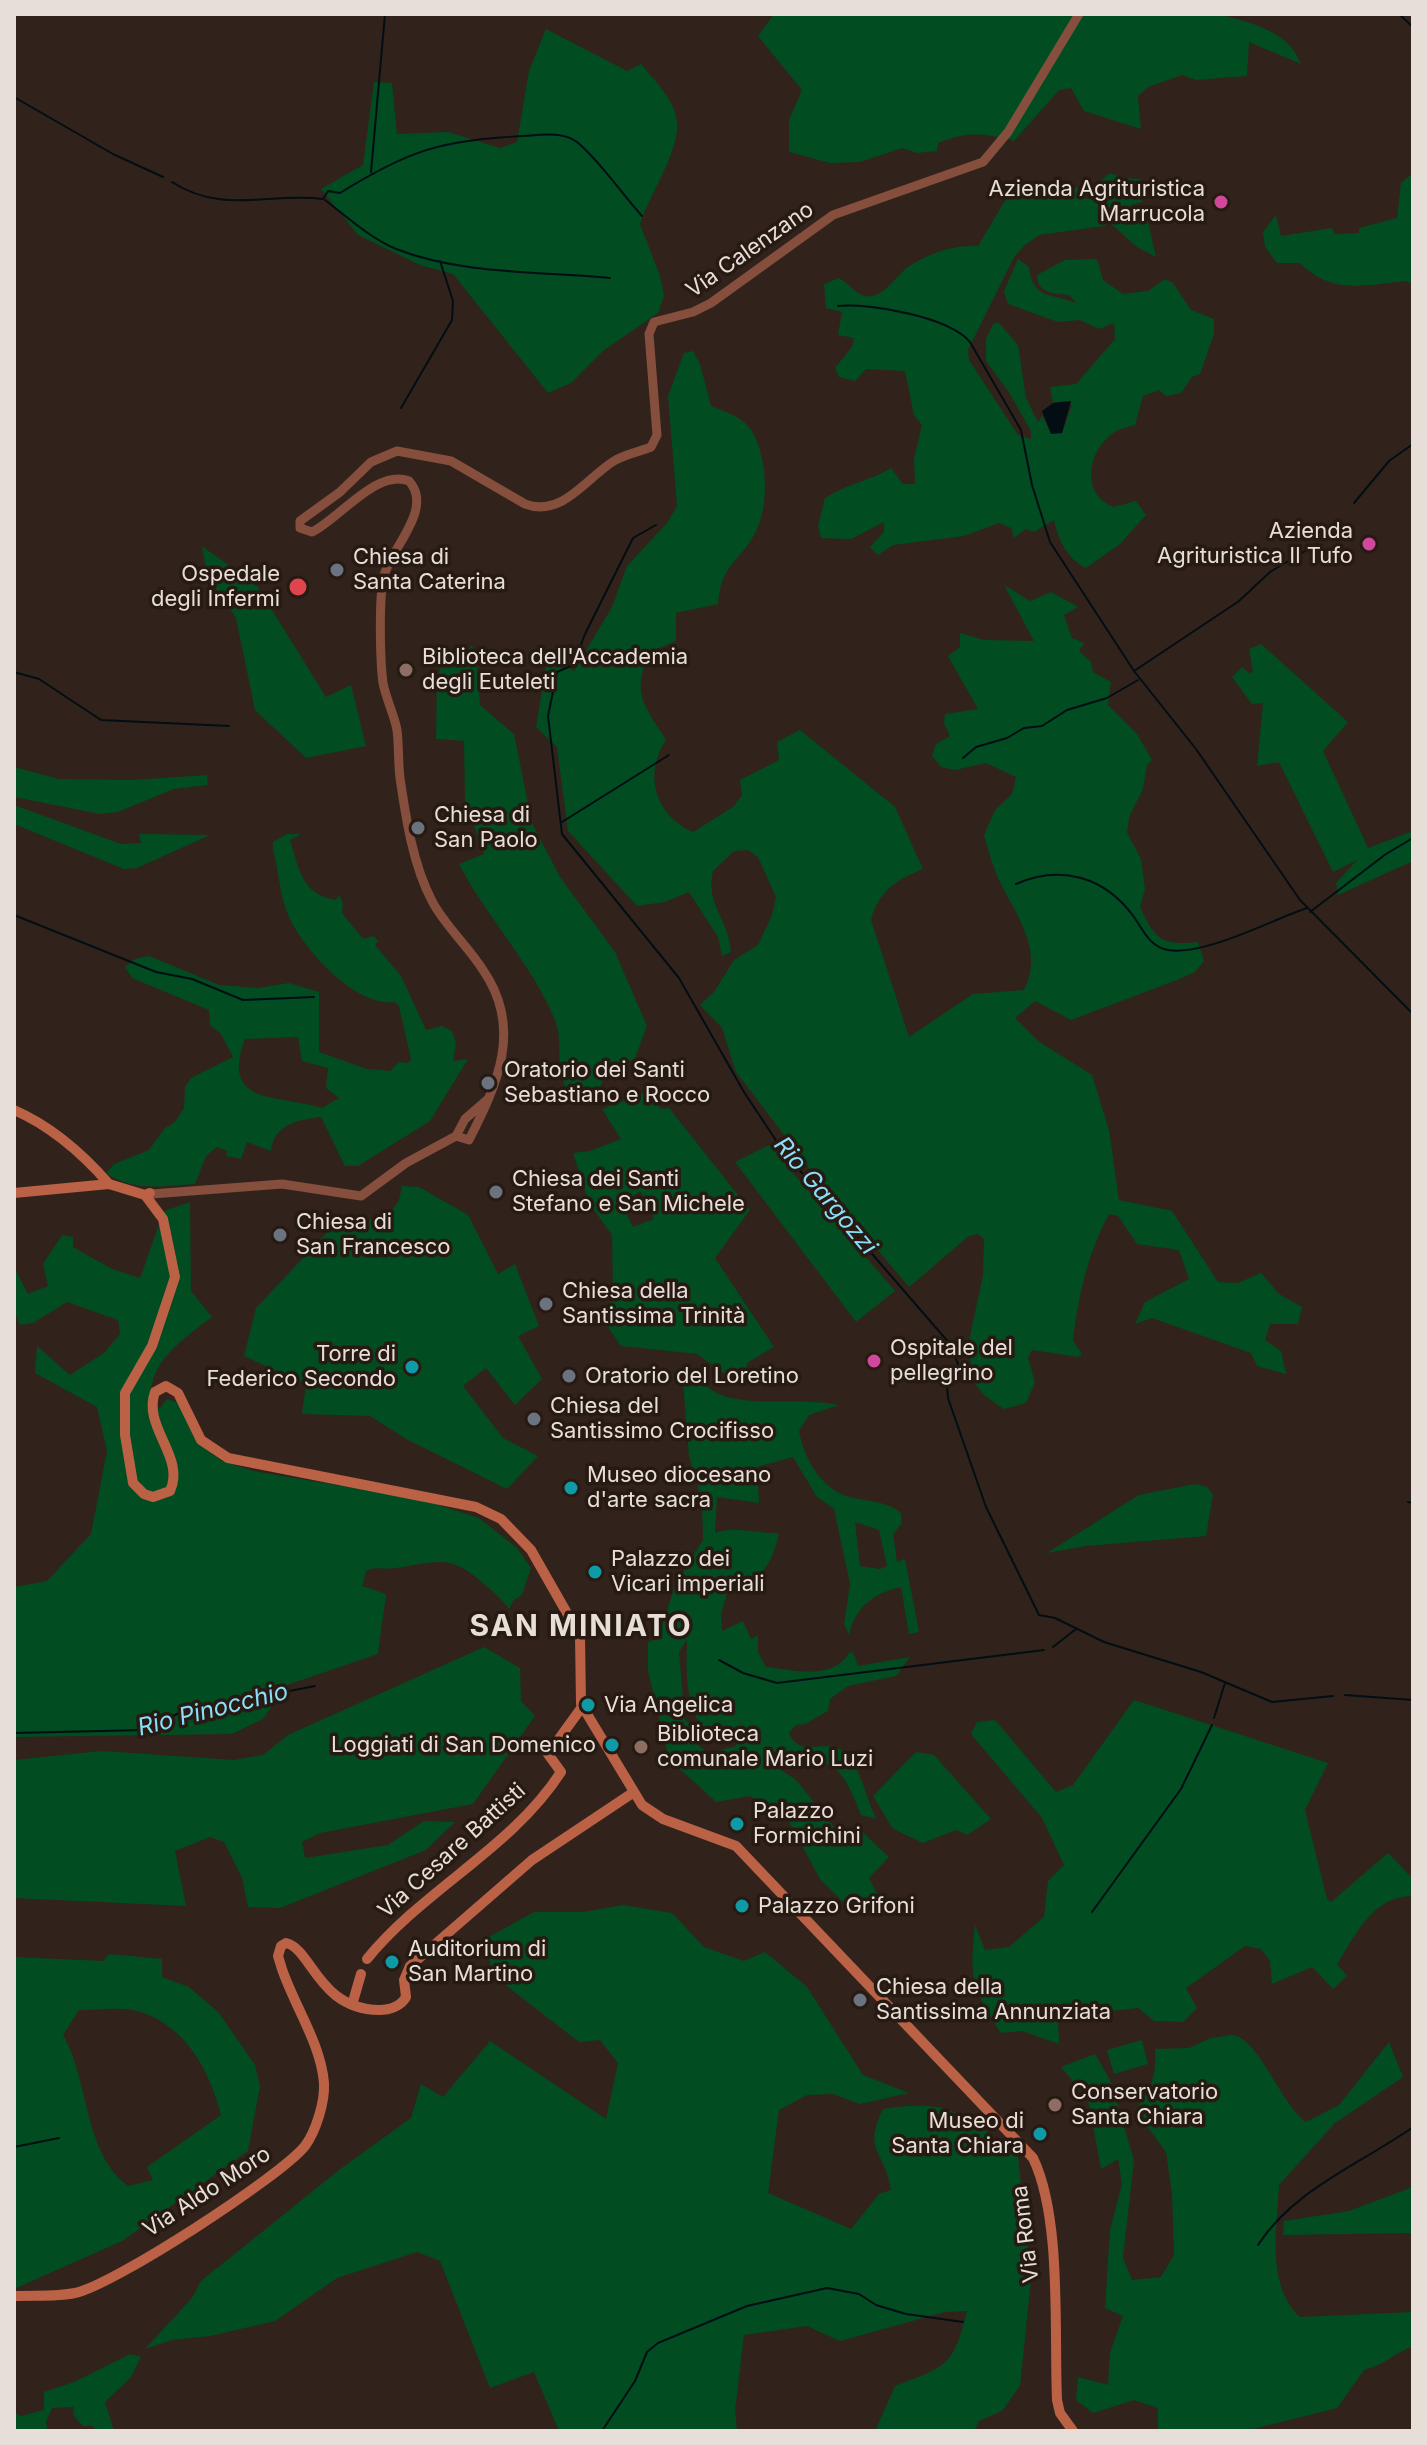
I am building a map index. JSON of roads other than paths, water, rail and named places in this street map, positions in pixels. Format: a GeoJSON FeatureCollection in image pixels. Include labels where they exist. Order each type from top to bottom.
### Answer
{"type":"FeatureCollection","features":[{"type":"Feature","properties":{"kind":"main road"},"geometry":{"type":"LineString","coordinates":[[14,1110],[33,1118],[85,1156],[109,1184]]}},
{"type":"Feature","properties":{"kind":"main road"},"geometry":{"type":"LineString","coordinates":[[14,1193],[109,1184],[149,1197],[163,1219],[175,1277],[152,1346],[125,1393],[128,1463],[133,1483],[144,1494],[163,1495],[174,1481],[151,1407],[157,1390],[171,1387],[178,1393],[201,1440],[228,1458],[428,1496],[476,1507],[501,1519],[531,1550],[580,1636],[578,1695],[582,1707]]}},
{"type":"Feature","properties":{"kind":"main road","name":"Via Roma"},"geometry":{"type":"LineString","coordinates":[[582,1707],[634,1792],[654,1815],[724,1839],[757,1868],[1033,2158],[1039,2171],[1048,2222],[1060,2413],[1073,2431]]}},
{"type":"Feature","properties":{"kind":"main road","name":"Via Cesare Battisti"},"geometry":{"type":"LineString","coordinates":[[367,1959],[398,1925],[541,1801],[561,1772],[548,1754],[582,1707]]}},
{"type":"Feature","properties":{"kind":"main road"},"geometry":{"type":"LineString","coordinates":[[361,1974],[352,2005],[383,2011],[400,2005],[406,1997],[404,1980],[410,1966],[532,1860],[634,1792]]}},
{"type":"Feature","properties":{"kind":"main road","name":"Via Aldo Moro"},"geometry":{"type":"LineString","coordinates":[[14,2296],[75,2293],[111,2278],[241,2197],[288,2163],[308,2142],[315,2128],[324,2084],[316,2052],[282,1969],[278,1950],[281,1946],[286,1943],[294,1946],[320,1982],[352,2005]]}},
{"type":"Feature","properties":{"kind":"street","name":"Via Calenzano"},"geometry":{"type":"LineString","coordinates":[[149,1197],[282,1184],[361,1196],[406,1163],[456,1136],[469,1140],[499,1077],[505,1052],[504,1019],[484,971],[430,897],[413,843],[400,776],[395,720],[383,684],[383,576],[415,514],[413,485],[403,478],[387,480],[312,532],[300,528],[305,515],[340,492],[371,462],[397,451],[451,461],[474,471],[525,504],[538,507],[566,498],[617,459],[651,447],[657,435],[649,334],[654,322],[693,312],[711,303],[833,215],[983,162],[1008,132],[1079,14]]}},
{"type":"Feature","properties":{"kind":"waterway"},"geometry":{"type":"LineString","coordinates":[[371,172],[385,14]]}},
{"type":"Feature","properties":{"kind":"waterway"},"geometry":{"type":"LineString","coordinates":[[1399,14],[1413,27]]}},
{"type":"Feature","properties":{"kind":"waterway"},"geometry":{"type":"LineString","coordinates":[[14,97],[113,154],[163,177]]}},
{"type":"Feature","properties":{"kind":"waterway"},"geometry":{"type":"LineString","coordinates":[[172,182],[209,198],[323,199],[328,191],[340,193],[407,157],[448,144],[558,135],[577,142],[586,150],[642,216]]}},
{"type":"Feature","properties":{"kind":"waterway"},"geometry":{"type":"LineString","coordinates":[[325,200],[377,239],[422,257],[474,268],[610,278]]}},
{"type":"Feature","properties":{"kind":"waterway"},"geometry":{"type":"LineString","coordinates":[[401,408],[452,320],[453,301],[440,261]]}},
{"type":"Feature","properties":{"kind":"waterway"},"geometry":{"type":"LineString","coordinates":[[838,306],[889,309],[928,319],[960,333],[970,342],[1021,430],[1032,485],[1050,542],[1134,671],[1196,749],[1300,900],[1413,1014]]}},
{"type":"Feature","properties":{"kind":"waterway"},"geometry":{"type":"LineString","coordinates":[[1354,503],[1389,461],[1413,444]]}},
{"type":"Feature","properties":{"kind":"waterway","name":"Rio Gargozzi"},"geometry":{"type":"LineString","coordinates":[[656,525],[633,538],[573,665],[557,672],[548,716],[562,834],[679,978],[744,1092],[783,1151],[950,1344],[958,1364],[947,1385],[948,1398],[986,1507],[1039,1615],[1055,1618],[1104,1642],[1201,1672],[1272,1702],[1333,1696]]}},
{"type":"Feature","properties":{"kind":"waterway"},"geometry":{"type":"LineString","coordinates":[[1134,671],[1239,601],[1270,572],[1317,544]]}},
{"type":"Feature","properties":{"kind":"waterway"},"geometry":{"type":"LineString","coordinates":[[14,672],[39,679],[101,720],[229,726]]}},
{"type":"Feature","properties":{"kind":"waterway"},"geometry":{"type":"LineString","coordinates":[[963,758],[976,747],[1007,738],[1024,728],[1042,726],[1067,710],[1107,698],[1138,680]]}},
{"type":"Feature","properties":{"kind":"waterway"},"geometry":{"type":"LineString","coordinates":[[562,822],[669,755]]}},
{"type":"Feature","properties":{"kind":"waterway"},"geometry":{"type":"LineString","coordinates":[[1310,912],[1386,854],[1413,838]]}},
{"type":"Feature","properties":{"kind":"waterway"},"geometry":{"type":"LineString","coordinates":[[1016,884],[1049,875],[1081,878],[1096,884],[1122,903],[1152,942],[1168,950],[1219,943],[1307,908]]}},
{"type":"Feature","properties":{"kind":"waterway"},"geometry":{"type":"LineString","coordinates":[[14,915],[156,972],[192,979],[243,1000],[314,997]]}},
{"type":"Feature","properties":{"kind":"waterway"},"geometry":{"type":"LineString","coordinates":[[1408,1502],[1413,1503]]}},
{"type":"Feature","properties":{"kind":"waterway"},"geometry":{"type":"LineString","coordinates":[[1053,1647],[1076,1629]]}},
{"type":"Feature","properties":{"kind":"waterway"},"geometry":{"type":"LineString","coordinates":[[719,1660],[743,1673],[777,1683],[1044,1650]]}},
{"type":"Feature","properties":{"kind":"waterway"},"geometry":{"type":"LineString","coordinates":[[1214,1718],[1225,1683]]}},
{"type":"Feature","properties":{"kind":"waterway","name":"Rio Pinocchio"},"geometry":{"type":"LineString","coordinates":[[14,1733],[145,1730],[181,1712],[315,1686]]}},
{"type":"Feature","properties":{"kind":"waterway","name":"Rio Gargozzi"},"geometry":{"type":"LineString","coordinates":[[1345,1695],[1413,1700]]}},
{"type":"Feature","properties":{"kind":"waterway"},"geometry":{"type":"LineString","coordinates":[[1092,1912],[1181,1789],[1212,1725]]}},
{"type":"Feature","properties":{"kind":"waterway"},"geometry":{"type":"LineString","coordinates":[[1258,2245],[1273,2225],[1309,2193],[1413,2127]]}},
{"type":"Feature","properties":{"kind":"waterway"},"geometry":{"type":"LineString","coordinates":[[14,2147],[59,2138]]}},
{"type":"Feature","properties":{"kind":"waterway"},"geometry":{"type":"LineString","coordinates":[[602,2431],[635,2381],[647,2352],[658,2343],[747,2306],[827,2288],[859,2294],[876,2305],[906,2314],[963,2322]]}},
{"type":"Feature","properties":{"kind":"place","name":"Azienda Agrituristica Marrucola"},"geometry":{"type":"Point","coordinates":[1221,202]}},
{"type":"Feature","properties":{"kind":"place","name":"Azienda Agrituristica Il Tufo"},"geometry":{"type":"Point","coordinates":[1369,544]}},
{"type":"Feature","properties":{"kind":"place","name":"Chiesa di Santa Caterina"},"geometry":{"type":"Point","coordinates":[337,570]}},
{"type":"Feature","properties":{"kind":"place","name":"Ospedale degli Infermi"},"geometry":{"type":"Point","coordinates":[298,587]}},
{"type":"Feature","properties":{"kind":"place","name":"Biblioteca dell'Accademia degli Euteleti"},"geometry":{"type":"Point","coordinates":[406,670]}},
{"type":"Feature","properties":{"kind":"place","name":"Chiesa di San Paolo"},"geometry":{"type":"Point","coordinates":[418,828]}},
{"type":"Feature","properties":{"kind":"place","name":"Oratorio dei Santi Sebastiano e Rocco"},"geometry":{"type":"Point","coordinates":[488,1083]}},
{"type":"Feature","properties":{"kind":"place","name":"Chiesa dei Santi Stefano e San Michele"},"geometry":{"type":"Point","coordinates":[496,1192]}},
{"type":"Feature","properties":{"kind":"place","name":"Chiesa di San Francesco"},"geometry":{"type":"Point","coordinates":[280,1235]}},
{"type":"Feature","properties":{"kind":"place","name":"Chiesa della Santissima Trinità"},"geometry":{"type":"Point","coordinates":[546,1304]}},
{"type":"Feature","properties":{"kind":"place","name":"Ospitale del pellegrino"},"geometry":{"type":"Point","coordinates":[874,1361]}},
{"type":"Feature","properties":{"kind":"place","name":"Torre di Federico Secondo"},"geometry":{"type":"Point","coordinates":[412,1367]}},
{"type":"Feature","properties":{"kind":"place","name":"Oratorio del Loretino"},"geometry":{"type":"Point","coordinates":[569,1376]}},
{"type":"Feature","properties":{"kind":"place","name":"Chiesa del Santissimo Crocifisso"},"geometry":{"type":"Point","coordinates":[534,1419]}},
{"type":"Feature","properties":{"kind":"place","name":"Museo diocesano d'arte sacra"},"geometry":{"type":"Point","coordinates":[571,1488]}},
{"type":"Feature","properties":{"kind":"place","name":"Palazzo dei Vicari imperiali"},"geometry":{"type":"Point","coordinates":[595,1572]}},
{"type":"Feature","properties":{"kind":"place","name":"Via Angelica"},"geometry":{"type":"Point","coordinates":[588,1705]}},
{"type":"Feature","properties":{"kind":"place","name":"Loggiati di San Domenico"},"geometry":{"type":"Point","coordinates":[612,1745]}},
{"type":"Feature","properties":{"kind":"place","name":"Biblioteca comunale Mario Luzi"},"geometry":{"type":"Point","coordinates":[641,1747]}},
{"type":"Feature","properties":{"kind":"place","name":"Palazzo Formichini"},"geometry":{"type":"Point","coordinates":[737,1824]}},
{"type":"Feature","properties":{"kind":"place","name":"Palazzo Grifoni"},"geometry":{"type":"Point","coordinates":[742,1906]}},
{"type":"Feature","properties":{"kind":"place","name":"Auditorium di San Martino"},"geometry":{"type":"Point","coordinates":[392,1962]}},
{"type":"Feature","properties":{"kind":"place","name":"Chiesa della Santissima Annunziata"},"geometry":{"type":"Point","coordinates":[860,2000]}},
{"type":"Feature","properties":{"kind":"place","name":"Conservatorio Santa Chiara"},"geometry":{"type":"Point","coordinates":[1055,2105]}},
{"type":"Feature","properties":{"kind":"place","name":"Museo di Santa Chiara"},"geometry":{"type":"Point","coordinates":[1040,2134]}},
{"type":"Feature","properties":{"kind":"district","name":"SAN MINIATO"},"geometry":{"type":"Point","coordinates":[581,1627]}}]}
